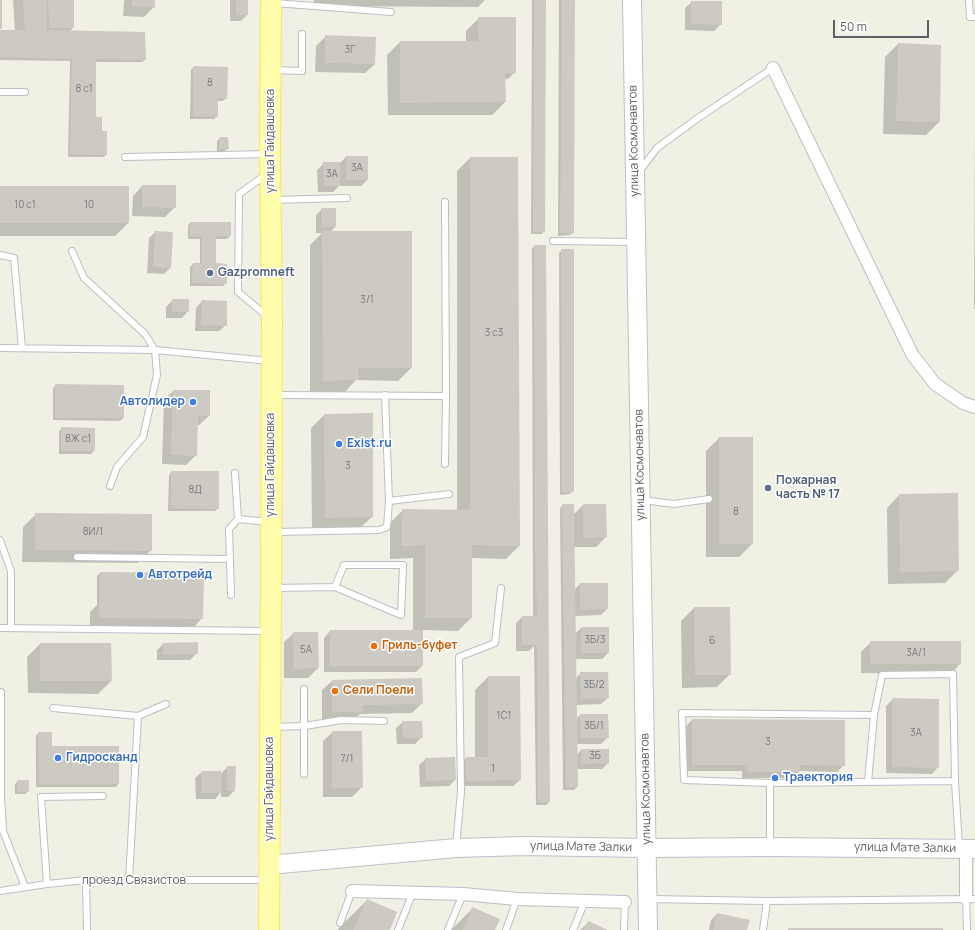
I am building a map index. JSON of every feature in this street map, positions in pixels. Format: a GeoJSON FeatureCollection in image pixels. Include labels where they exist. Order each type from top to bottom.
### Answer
{"type":"FeatureCollection","features":[{"type":"Feature","properties":{"kind":"main road","name":"улица Гайдашовка"},"geometry":{"type":"LineString","coordinates":[[269,930],[272,320],[270,163],[271,1]]}},
{"type":"Feature","properties":{"kind":"street","name":"улица Космонавтов"},"geometry":{"type":"LineString","coordinates":[[632,0],[648,930]]}},
{"type":"Feature","properties":{"kind":"street"},"geometry":{"type":"LineString","coordinates":[[773,68],[912,354],[935,384],[963,403],[975,407]]}},
{"type":"Feature","properties":{"kind":"street","name":"улица Мате Залки"},"geometry":{"type":"LineString","coordinates":[[269,873],[456,848],[524,846],[967,849],[971,898]]}},
{"type":"Feature","properties":{"kind":"street"},"geometry":{"type":"LineString","coordinates":[[352,891],[413,892],[462,894],[517,899],[626,902]]}},
{"type":"Feature","properties":{"kind":"lane"},"geometry":{"type":"LineString","coordinates":[[969,0],[970,17],[975,17]]}},
{"type":"Feature","properties":{"kind":"lane"},"geometry":{"type":"LineString","coordinates":[[271,1],[391,12]]}},
{"type":"Feature","properties":{"kind":"lane"},"geometry":{"type":"LineString","coordinates":[[270,70],[302,71],[302,34]]}},
{"type":"Feature","properties":{"kind":"lane"},"geometry":{"type":"LineString","coordinates":[[635,178],[657,148],[698,118],[773,68]]}},
{"type":"Feature","properties":{"kind":"lane"},"geometry":{"type":"LineString","coordinates":[[0,92],[25,92]]}},
{"type":"Feature","properties":{"kind":"lane"},"geometry":{"type":"LineString","coordinates":[[125,157],[270,163]]}},
{"type":"Feature","properties":{"kind":"lane"},"geometry":{"type":"LineString","coordinates":[[270,163],[239,194],[238,292],[272,320]]}},
{"type":"Feature","properties":{"kind":"lane"},"geometry":{"type":"LineString","coordinates":[[271,200],[347,198]]}},
{"type":"Feature","properties":{"kind":"lane"},"geometry":{"type":"LineString","coordinates":[[445,202],[445,464]]}},
{"type":"Feature","properties":{"kind":"lane"},"geometry":{"type":"LineString","coordinates":[[553,241],[636,242]]}},
{"type":"Feature","properties":{"kind":"lane"},"geometry":{"type":"LineString","coordinates":[[72,250],[84,278],[145,334],[155,350],[157,376],[143,437],[118,467],[110,486]]}},
{"type":"Feature","properties":{"kind":"lane"},"geometry":{"type":"LineString","coordinates":[[0,255],[14,258],[22,348]]}},
{"type":"Feature","properties":{"kind":"lane"},"geometry":{"type":"LineString","coordinates":[[0,348],[155,350],[271,361]]}},
{"type":"Feature","properties":{"kind":"lane"},"geometry":{"type":"LineString","coordinates":[[271,395],[446,396]]}},
{"type":"Feature","properties":{"kind":"lane"},"geometry":{"type":"LineString","coordinates":[[238,519],[271,527],[379,530],[387,526],[389,500],[385,395]]}},
{"type":"Feature","properties":{"kind":"lane"},"geometry":{"type":"LineString","coordinates":[[231,595],[229,529],[238,519],[235,473]]}},
{"type":"Feature","properties":{"kind":"lane"},"geometry":{"type":"LineString","coordinates":[[389,500],[449,494]]}},
{"type":"Feature","properties":{"kind":"lane"},"geometry":{"type":"LineString","coordinates":[[641,500],[674,504],[709,499]]}},
{"type":"Feature","properties":{"kind":"lane"},"geometry":{"type":"LineString","coordinates":[[0,540],[10,571],[11,628]]}},
{"type":"Feature","properties":{"kind":"lane"},"geometry":{"type":"LineString","coordinates":[[77,557],[230,559]]}},
{"type":"Feature","properties":{"kind":"lane"},"geometry":{"type":"LineString","coordinates":[[271,588],[335,587],[401,615],[402,565],[344,565],[335,587]]}},
{"type":"Feature","properties":{"kind":"lane"},"geometry":{"type":"LineString","coordinates":[[456,848],[461,792],[460,657],[494,643],[501,588]]}},
{"type":"Feature","properties":{"kind":"lane"},"geometry":{"type":"LineString","coordinates":[[0,628],[271,631]]}},
{"type":"Feature","properties":{"kind":"lane"},"geometry":{"type":"LineString","coordinates":[[868,782],[874,715],[882,675],[953,674],[955,781],[967,849]]}},
{"type":"Feature","properties":{"kind":"lane"},"geometry":{"type":"LineString","coordinates":[[304,689],[304,774]]}},
{"type":"Feature","properties":{"kind":"lane"},"geometry":{"type":"LineString","coordinates":[[1,692],[1,796],[3,831],[25,887]]}},
{"type":"Feature","properties":{"kind":"lane"},"geometry":{"type":"LineString","coordinates":[[52,708],[138,716],[166,704]]}},
{"type":"Feature","properties":{"kind":"lane"},"geometry":{"type":"LineString","coordinates":[[874,715],[682,714],[684,780],[770,783],[955,781]]}},
{"type":"Feature","properties":{"kind":"lane"},"geometry":{"type":"LineString","coordinates":[[130,881],[138,716]]}},
{"type":"Feature","properties":{"kind":"lane"},"geometry":{"type":"LineString","coordinates":[[270,727],[304,726],[341,720],[384,721]]}},
{"type":"Feature","properties":{"kind":"lane"},"geometry":{"type":"LineString","coordinates":[[770,783],[770,847]]}},
{"type":"Feature","properties":{"kind":"lane"},"geometry":{"type":"LineString","coordinates":[[47,884],[41,797],[103,796]]}},
{"type":"Feature","properties":{"kind":"lane","name":"проезд Связистов"},"geometry":{"type":"LineString","coordinates":[[0,891],[86,880],[130,881],[269,873]]}},
{"type":"Feature","properties":{"kind":"lane"},"geometry":{"type":"LineString","coordinates":[[86,880],[87,930]]}},
{"type":"Feature","properties":{"kind":"lane"},"geometry":{"type":"LineString","coordinates":[[340,923],[352,891]]}},
{"type":"Feature","properties":{"kind":"lane"},"geometry":{"type":"LineString","coordinates":[[398,930],[413,892]]}},
{"type":"Feature","properties":{"kind":"lane"},"geometry":{"type":"LineString","coordinates":[[448,930],[462,894]]}},
{"type":"Feature","properties":{"kind":"lane"},"geometry":{"type":"LineString","coordinates":[[648,899],[767,901],[971,898],[967,930]]}},
{"type":"Feature","properties":{"kind":"lane"},"geometry":{"type":"LineString","coordinates":[[506,930],[517,899]]}},
{"type":"Feature","properties":{"kind":"lane"},"geometry":{"type":"LineString","coordinates":[[573,930],[585,901]]}},
{"type":"Feature","properties":{"kind":"lane"},"geometry":{"type":"LineString","coordinates":[[763,930],[767,901]]}},
{"type":"Feature","properties":{"kind":"lane"},"geometry":{"type":"LineString","coordinates":[[624,930],[626,902]]}},
{"type":"Feature","properties":{"kind":"building"},"geometry":{"type":"Polygon","coordinates":[[[0,0],[2,0],[2,29],[0,29],[0,0]]]}},
{"type":"Feature","properties":{"kind":"building"},"geometry":{"type":"Polygon","coordinates":[[[23,0],[47,0],[47,30],[145,32],[146,60],[96,59],[96,117],[102,117],[102,131],[107,131],[107,155],[70,154],[72,59],[0,57],[0,30],[25,30],[23,0]]]}},
{"type":"Feature","properties":{"kind":"building"},"geometry":{"type":"Polygon","coordinates":[[[48,0],[74,0],[74,28],[49,28],[48,0]]]}},
{"type":"Feature","properties":{"kind":"building"},"geometry":{"type":"Polygon","coordinates":[[[132,0],[155,0],[155,8],[132,6],[132,0]]]}},
{"type":"Feature","properties":{"kind":"building"},"geometry":{"type":"Polygon","coordinates":[[[236,0],[248,0],[248,15],[236,15],[236,0]]]}},
{"type":"Feature","properties":{"kind":"building"},"geometry":{"type":"Polygon","coordinates":[[[534,0],[546,0],[545,232],[533,232],[534,0]]]}},
{"type":"Feature","properties":{"kind":"building"},"geometry":{"type":"Polygon","coordinates":[[[562,0],[575,0],[574,233],[560,233],[562,0]]]}},
{"type":"Feature","properties":{"kind":"building"},"geometry":{"type":"Polygon","coordinates":[[[691,1],[722,1],[722,25],[691,24],[691,1]]]}},
{"type":"Feature","properties":{"kind":"building"},"geometry":{"type":"Polygon","coordinates":[[[478,17],[516,17],[516,73],[505,73],[506,102],[400,103],[400,41],[478,41],[478,17]]]}},
{"type":"Feature","properties":{"kind":"building"},"geometry":{"type":"Polygon","coordinates":[[[325,35],[376,37],[375,64],[325,63],[325,35]]]}},
{"type":"Feature","properties":{"kind":"building"},"geometry":{"type":"Polygon","coordinates":[[[898,43],[941,45],[940,122],[896,121],[898,43]]]}},
{"type":"Feature","properties":{"kind":"building"},"geometry":{"type":"Polygon","coordinates":[[[193,66],[228,67],[227,99],[218,98],[218,117],[193,116],[193,66]]]}},
{"type":"Feature","properties":{"kind":"building"},"geometry":{"type":"Polygon","coordinates":[[[219,137],[228,137],[229,149],[219,149],[219,137]]]}},
{"type":"Feature","properties":{"kind":"building"},"geometry":{"type":"Polygon","coordinates":[[[346,156],[368,156],[368,180],[346,180],[346,156]]]}},
{"type":"Feature","properties":{"kind":"building"},"geometry":{"type":"Polygon","coordinates":[[[470,157],[518,157],[520,546],[472,545],[472,618],[425,618],[425,545],[402,546],[402,509],[470,510],[470,157]]]}},
{"type":"Feature","properties":{"kind":"building"},"geometry":{"type":"Polygon","coordinates":[[[323,162],[340,162],[340,186],[324,186],[323,162]]]}},
{"type":"Feature","properties":{"kind":"building"},"geometry":{"type":"Polygon","coordinates":[[[142,185],[176,185],[176,208],[142,207],[142,185]]]}},
{"type":"Feature","properties":{"kind":"building"},"geometry":{"type":"Polygon","coordinates":[[[0,186],[129,186],[129,223],[0,223],[0,186]]]}},
{"type":"Feature","properties":{"kind":"building"},"geometry":{"type":"Polygon","coordinates":[[[321,208],[336,208],[336,227],[322,227],[321,208]]]}},
{"type":"Feature","properties":{"kind":"building"},"geometry":{"type":"Polygon","coordinates":[[[190,222],[231,222],[231,236],[216,236],[216,263],[227,264],[227,284],[192,283],[193,263],[202,263],[202,237],[190,236],[190,222]]]}},
{"type":"Feature","properties":{"kind":"building"},"geometry":{"type":"Polygon","coordinates":[[[155,231],[173,232],[171,268],[153,267],[155,231]]]}},
{"type":"Feature","properties":{"kind":"building"},"geometry":{"type":"Polygon","coordinates":[[[322,231],[412,231],[412,368],[358,368],[358,380],[323,381],[322,231]]]}},
{"type":"Feature","properties":{"kind":"building"},"geometry":{"type":"Polygon","coordinates":[[[534,245],[546,245],[550,802],[538,802],[537,645],[522,645],[522,616],[537,616],[535,548],[534,245]]]}},
{"type":"Feature","properties":{"kind":"building"},"geometry":{"type":"Polygon","coordinates":[[[561,249],[574,249],[574,492],[562,492],[561,249]]]}},
{"type":"Feature","properties":{"kind":"building"},"geometry":{"type":"Polygon","coordinates":[[[172,299],[189,299],[189,312],[172,312],[172,299]]]}},
{"type":"Feature","properties":{"kind":"building"},"geometry":{"type":"Polygon","coordinates":[[[202,300],[227,301],[227,326],[201,325],[202,300]]]}},
{"type":"Feature","properties":{"kind":"building"},"geometry":{"type":"Polygon","coordinates":[[[55,384],[124,385],[124,418],[55,418],[55,384]]]}},
{"type":"Feature","properties":{"kind":"building"},"geometry":{"type":"Polygon","coordinates":[[[173,390],[210,390],[210,416],[198,416],[197,456],[171,455],[173,390]]]}},
{"type":"Feature","properties":{"kind":"building"},"geometry":{"type":"Polygon","coordinates":[[[373,413],[373,517],[325,518],[324,414],[373,413]]]}},
{"type":"Feature","properties":{"kind":"building"},"geometry":{"type":"Polygon","coordinates":[[[61,427],[95,428],[95,451],[61,451],[61,427]]]}},
{"type":"Feature","properties":{"kind":"building","name":"Пожарная часть № 17"},"geometry":{"type":"Polygon","coordinates":[[[719,437],[753,437],[753,544],[719,544],[719,437]]]}},
{"type":"Feature","properties":{"kind":"building"},"geometry":{"type":"Polygon","coordinates":[[[171,471],[219,471],[219,509],[171,508],[171,471]]]}},
{"type":"Feature","properties":{"kind":"building"},"geometry":{"type":"Polygon","coordinates":[[[958,493],[959,571],[900,572],[899,494],[958,493]]]}},
{"type":"Feature","properties":{"kind":"building"},"geometry":{"type":"Polygon","coordinates":[[[562,504],[574,504],[578,787],[566,787],[562,504]]]}},
{"type":"Feature","properties":{"kind":"building"},"geometry":{"type":"Polygon","coordinates":[[[583,504],[606,504],[607,537],[583,538],[583,504]]]}},
{"type":"Feature","properties":{"kind":"building"},"geometry":{"type":"Polygon","coordinates":[[[35,513],[152,514],[152,551],[35,550],[35,513]]]}},
{"type":"Feature","properties":{"kind":"building"},"geometry":{"type":"Polygon","coordinates":[[[100,572],[204,573],[203,619],[99,618],[100,572]]]}},
{"type":"Feature","properties":{"kind":"building"},"geometry":{"type":"Polygon","coordinates":[[[580,583],[608,583],[608,609],[580,610],[580,583]]]}},
{"type":"Feature","properties":{"kind":"building"},"geometry":{"type":"Polygon","coordinates":[[[694,607],[730,607],[731,675],[695,675],[694,607]]]}},
{"type":"Feature","properties":{"kind":"building"},"geometry":{"type":"Polygon","coordinates":[[[581,627],[609,627],[609,653],[581,653],[581,627]]]}},
{"type":"Feature","properties":{"kind":"building"},"geometry":{"type":"Polygon","coordinates":[[[330,630],[423,630],[423,666],[330,666],[330,630]]]}},
{"type":"Feature","properties":{"kind":"building"},"geometry":{"type":"Polygon","coordinates":[[[293,632],[318,632],[319,668],[294,669],[293,632]]]}},
{"type":"Feature","properties":{"kind":"building"},"geometry":{"type":"Polygon","coordinates":[[[870,641],[961,641],[961,664],[870,664],[870,641]]]}},
{"type":"Feature","properties":{"kind":"building"},"geometry":{"type":"Polygon","coordinates":[[[198,642],[198,654],[163,655],[163,643],[198,642]]]}},
{"type":"Feature","properties":{"kind":"building"},"geometry":{"type":"Polygon","coordinates":[[[40,643],[111,643],[112,681],[40,681],[40,643]]]}},
{"type":"Feature","properties":{"kind":"building"},"geometry":{"type":"Polygon","coordinates":[[[580,672],[608,672],[609,698],[581,699],[580,672]]]}},
{"type":"Feature","properties":{"kind":"building"},"geometry":{"type":"Polygon","coordinates":[[[488,676],[520,676],[521,780],[466,781],[466,757],[488,757],[488,676]]]}},
{"type":"Feature","properties":{"kind":"building"},"geometry":{"type":"Polygon","coordinates":[[[422,678],[423,704],[363,705],[363,712],[332,712],[332,680],[422,678]]]}},
{"type":"Feature","properties":{"kind":"building"},"geometry":{"type":"Polygon","coordinates":[[[892,698],[939,699],[939,768],[892,767],[892,698]]]}},
{"type":"Feature","properties":{"kind":"building"},"geometry":{"type":"Polygon","coordinates":[[[580,714],[608,714],[609,738],[581,738],[580,714]]]}},
{"type":"Feature","properties":{"kind":"building"},"geometry":{"type":"Polygon","coordinates":[[[692,719],[845,720],[845,766],[800,765],[800,772],[748,772],[748,765],[692,765],[692,719]]]}},
{"type":"Feature","properties":{"kind":"building"},"geometry":{"type":"Polygon","coordinates":[[[402,721],[422,721],[423,738],[403,738],[402,721]]]}},
{"type":"Feature","properties":{"kind":"building"},"geometry":{"type":"Polygon","coordinates":[[[332,731],[362,731],[363,788],[332,788],[332,731]]]}},
{"type":"Feature","properties":{"kind":"building"},"geometry":{"type":"Polygon","coordinates":[[[38,732],[52,732],[52,746],[119,746],[119,784],[39,784],[38,732]]]}},
{"type":"Feature","properties":{"kind":"building"},"geometry":{"type":"Polygon","coordinates":[[[581,749],[609,749],[609,763],[581,764],[581,749]]]}},
{"type":"Feature","properties":{"kind":"building"},"geometry":{"type":"Polygon","coordinates":[[[455,757],[456,780],[426,781],[425,758],[455,757]]]}},
{"type":"Feature","properties":{"kind":"building"},"geometry":{"type":"Polygon","coordinates":[[[227,766],[236,766],[235,791],[227,791],[227,766]]]}},
{"type":"Feature","properties":{"kind":"building"},"geometry":{"type":"Polygon","coordinates":[[[201,771],[221,771],[222,793],[202,793],[201,771]]]}},
{"type":"Feature","properties":{"kind":"building"},"geometry":{"type":"Polygon","coordinates":[[[17,780],[29,780],[29,792],[17,792],[17,780]]]}},
{"type":"Feature","properties":{"kind":"building"},"geometry":{"type":"Polygon","coordinates":[[[367,899],[397,912],[390,930],[353,930],[367,899]]]}},
{"type":"Feature","properties":{"kind":"building"},"geometry":{"type":"Polygon","coordinates":[[[472,907],[500,919],[495,930],[463,930],[472,907]]]}},
{"type":"Feature","properties":{"kind":"building"},"geometry":{"type":"Polygon","coordinates":[[[717,913],[750,920],[747,930],[713,930],[717,913]]]}},
{"type":"Feature","properties":{"kind":"building"},"geometry":{"type":"Polygon","coordinates":[[[588,921],[608,930],[584,930],[588,921]]]}},
{"type":"Feature","properties":{"kind":"building"},"geometry":{"type":"Polygon","coordinates":[[[788,928],[943,928],[943,930],[788,930],[788,928]]]}},
{"type":"Feature","properties":{"kind":"place","name":"Gazpromneft"},"geometry":{"type":"Point","coordinates":[210,273]}},
{"type":"Feature","properties":{"kind":"place","name":"Автолидер"},"geometry":{"type":"Point","coordinates":[193,402]}},
{"type":"Feature","properties":{"kind":"place","name":"Exist.ru"},"geometry":{"type":"Point","coordinates":[339,444]}},
{"type":"Feature","properties":{"kind":"place","name":"Пожарная часть № 17"},"geometry":{"type":"Point","coordinates":[768,488]}},
{"type":"Feature","properties":{"kind":"place","name":"Автотрейд"},"geometry":{"type":"Point","coordinates":[140,575]}},
{"type":"Feature","properties":{"kind":"place","name":"Гриль-буфет"},"geometry":{"type":"Point","coordinates":[374,646]}},
{"type":"Feature","properties":{"kind":"place","name":"Сели Поели"},"geometry":{"type":"Point","coordinates":[335,691]}},
{"type":"Feature","properties":{"kind":"place","name":"Гидросканд"},"geometry":{"type":"Point","coordinates":[58,758]}},
{"type":"Feature","properties":{"kind":"place","name":"Траектория"},"geometry":{"type":"Point","coordinates":[775,778]}}]}
